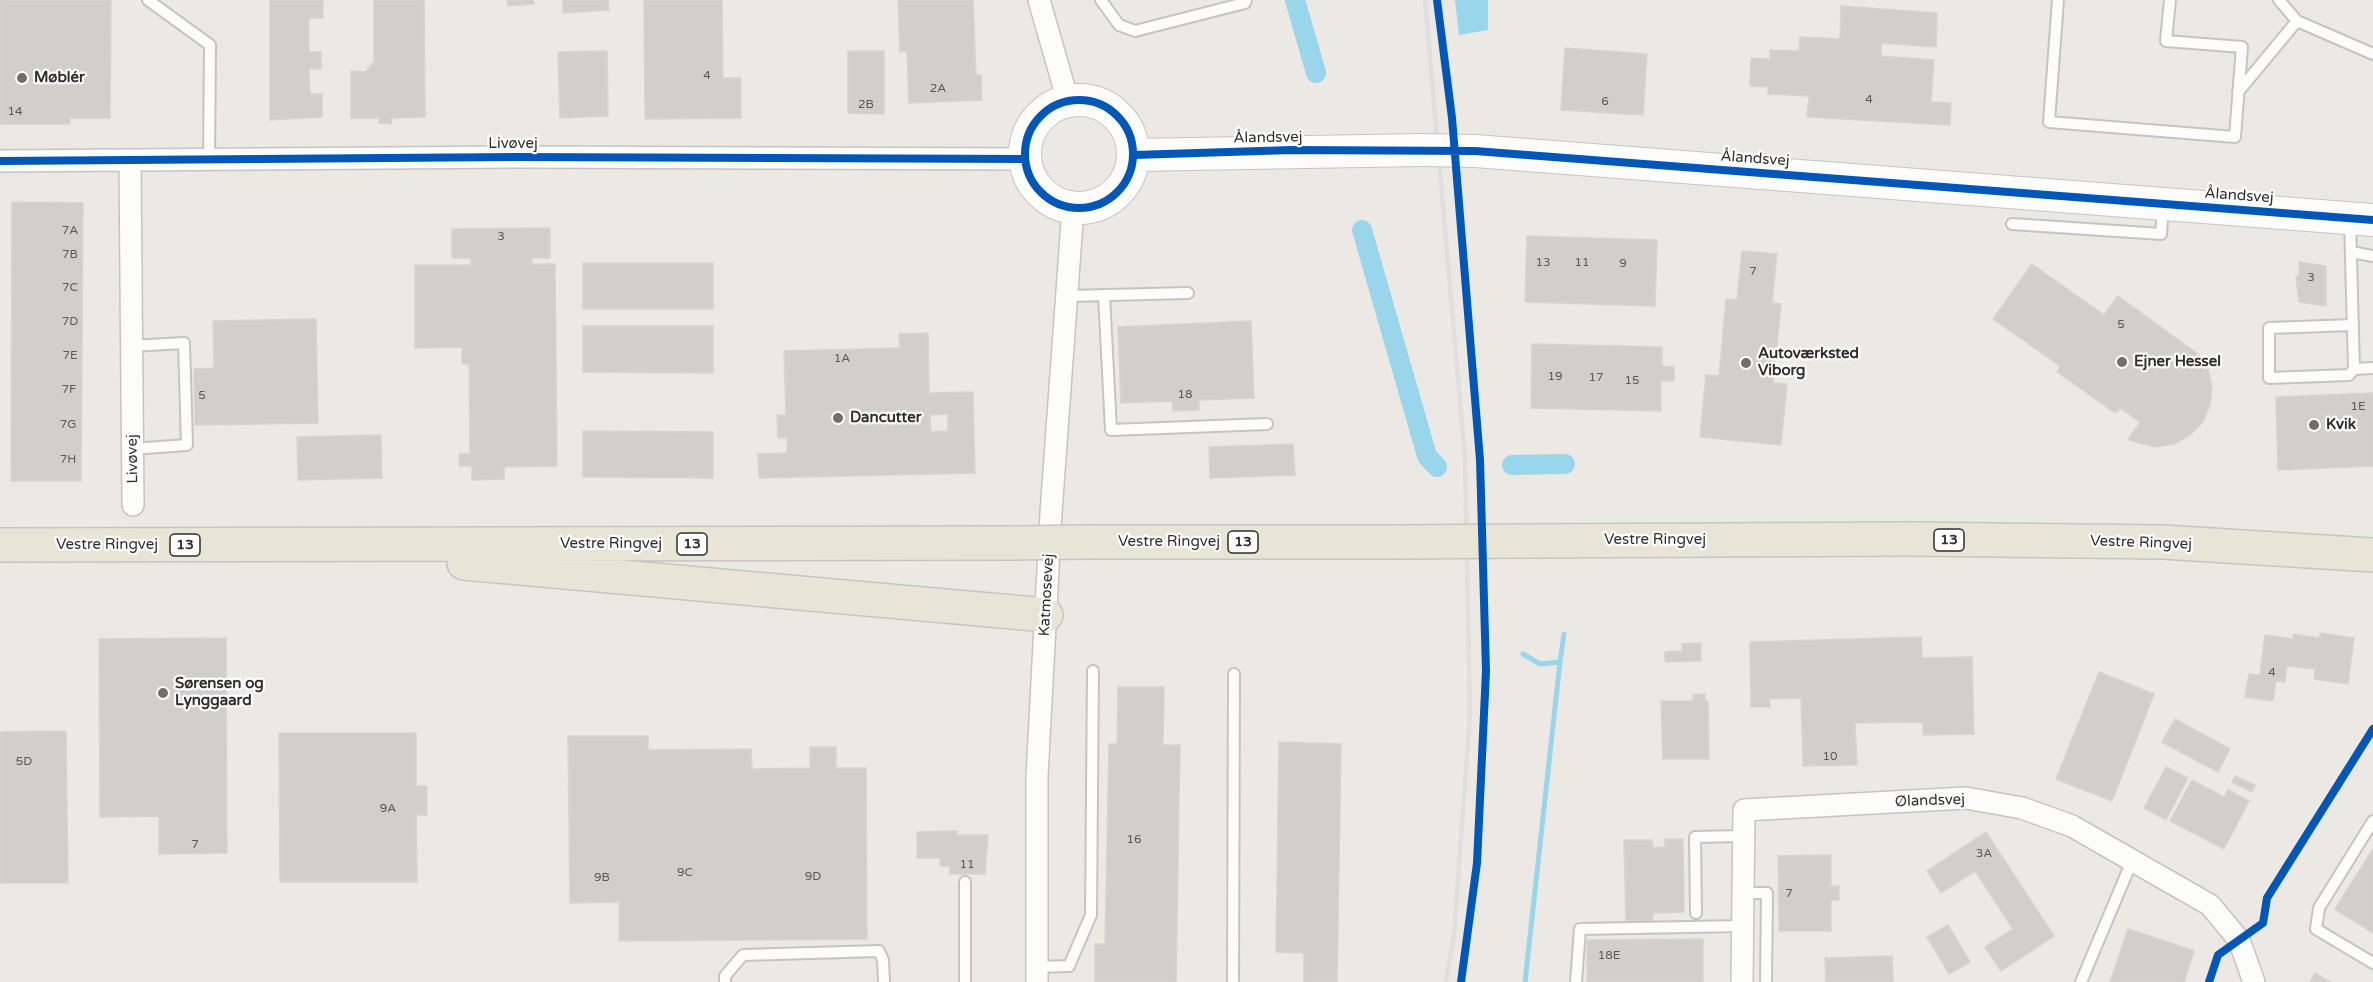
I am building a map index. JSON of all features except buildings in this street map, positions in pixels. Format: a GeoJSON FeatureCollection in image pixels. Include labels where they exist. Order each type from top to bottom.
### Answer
{"type":"FeatureCollection","features":[{"type":"Feature","properties":{"kind":"main road","name":"Vestre Ringvej"},"geometry":{"type":"LineString","coordinates":[[0,545],[1910,539],[2163,542],[2373,555]]}},
{"type":"Feature","properties":{"kind":"main road"},"geometry":{"type":"LineString","coordinates":[[371,544],[425,559],[1046,615]]}},
{"type":"Feature","properties":{"kind":"street"},"geometry":{"type":"LineString","coordinates":[[1039,0],[1068,101]]}},
{"type":"Feature","properties":{"kind":"street"},"geometry":{"type":"LineString","coordinates":[[1084,100],[1100,104],[1114,112],[1125,124],[1134,155],[1130,173],[1121,189],[1108,200],[1091,207],[1073,208],[1056,203],[1041,192],[1030,177],[1025,159],[1026,143],[1031,129],[1041,116],[1053,106],[1068,101],[1084,100]]}},
{"type":"Feature","properties":{"kind":"street","name":"Ålandsvej"},"geometry":{"type":"LineString","coordinates":[[1134,155],[1475,151],[2362,219]]}},
{"type":"Feature","properties":{"kind":"street","name":"Livøvej"},"geometry":{"type":"LineString","coordinates":[[0,161],[130,162],[516,157],[1025,159]]}},
{"type":"Feature","properties":{"kind":"street","name":"Livøvej"},"geometry":{"type":"LineString","coordinates":[[130,162],[133,505]]}},
{"type":"Feature","properties":{"kind":"street","name":"Katmosevej"},"geometry":{"type":"LineString","coordinates":[[1037,974],[1037,776],[1073,208]]}},
{"type":"Feature","properties":{"kind":"street","name":"Ølandsvej"},"geometry":{"type":"LineString","coordinates":[[1742,982],[1744,810],[1966,798],[2022,808],[2072,826],[2210,905],[2239,940],[2254,982]]}},
{"type":"Feature","properties":{"kind":"lane"},"geometry":{"type":"LineString","coordinates":[[148,0],[210,45],[209,161]]}},
{"type":"Feature","properties":{"kind":"lane"},"geometry":{"type":"LineString","coordinates":[[1101,0],[1119,25],[1135,31],[1245,3],[1246,0]]}},
{"type":"Feature","properties":{"kind":"lane"},"geometry":{"type":"LineString","coordinates":[[2058,0],[2049,122],[2235,137],[2242,47],[2166,41],[2170,0]]}},
{"type":"Feature","properties":{"kind":"lane"},"geometry":{"type":"LineString","coordinates":[[2279,0],[2297,21],[2373,54]]}},
{"type":"Feature","properties":{"kind":"lane"},"geometry":{"type":"LineString","coordinates":[[2238,92],[2297,21]]}},
{"type":"Feature","properties":{"kind":"lane"},"geometry":{"type":"LineString","coordinates":[[2012,224],[2161,234],[2164,203]]}},
{"type":"Feature","properties":{"kind":"lane"},"geometry":{"type":"LineString","coordinates":[[2353,325],[2269,328],[2269,378],[2349,375],[2354,369],[2353,325],[2351,252],[2362,219]]}},
{"type":"Feature","properties":{"kind":"lane"},"geometry":{"type":"LineString","coordinates":[[2351,252],[2373,256]]}},
{"type":"Feature","properties":{"kind":"lane"},"geometry":{"type":"LineString","coordinates":[[1067,296],[1188,293]]}},
{"type":"Feature","properties":{"kind":"lane"},"geometry":{"type":"LineString","coordinates":[[1104,295],[1111,430],[1267,424]]}},
{"type":"Feature","properties":{"kind":"lane"},"geometry":{"type":"LineString","coordinates":[[132,346],[184,343],[187,445],[132,449]]}},
{"type":"Feature","properties":{"kind":"lane"},"geometry":{"type":"LineString","coordinates":[[2354,369],[2373,368]]}},
{"type":"Feature","properties":{"kind":"lane"},"geometry":{"type":"LineString","coordinates":[[1037,974],[1069,966],[1091,915],[1093,671]]}},
{"type":"Feature","properties":{"kind":"lane"},"geometry":{"type":"LineString","coordinates":[[1233,982],[1234,674]]}},
{"type":"Feature","properties":{"kind":"lane"},"geometry":{"type":"LineString","coordinates":[[2373,821],[2319,909],[2316,929],[2373,963]]}},
{"type":"Feature","properties":{"kind":"lane"},"geometry":{"type":"LineString","coordinates":[[1696,913],[1695,837],[1743,836]]}},
{"type":"Feature","properties":{"kind":"lane"},"geometry":{"type":"LineString","coordinates":[[2081,982],[2132,861]]}},
{"type":"Feature","properties":{"kind":"lane"},"geometry":{"type":"LineString","coordinates":[[964,982],[965,882]]}},
{"type":"Feature","properties":{"kind":"lane"},"geometry":{"type":"LineString","coordinates":[[1743,893],[1767,893],[1766,982]]}},
{"type":"Feature","properties":{"kind":"lane"},"geometry":{"type":"LineString","coordinates":[[1576,982],[1580,930],[1743,926]]}},
{"type":"Feature","properties":{"kind":"lane"},"geometry":{"type":"LineString","coordinates":[[725,982],[725,976],[743,955],[879,951],[883,960],[884,982]]}},
{"type":"Feature","properties":{"kind":"water"},"geometry":{"type":"Polygon","coordinates":[[[1455,0],[1488,0],[1488,30],[1459,35],[1455,0]]]}},
{"type":"Feature","properties":{"kind":"waterway"},"geometry":{"type":"LineString","coordinates":[[1295,0],[1316,73]]}},
{"type":"Feature","properties":{"kind":"waterway"},"geometry":{"type":"LineString","coordinates":[[1362,230],[1427,456],[1437,467]]}},
{"type":"Feature","properties":{"kind":"waterway"},"geometry":{"type":"LineString","coordinates":[[1512,465],[1565,464]]}},
{"type":"Feature","properties":{"kind":"waterway"},"geometry":{"type":"LineString","coordinates":[[1523,654],[1540,664],[1560,662],[1564,634]]}},
{"type":"Feature","properties":{"kind":"waterway"},"geometry":{"type":"LineString","coordinates":[[1525,982],[1560,662]]}},
{"type":"Feature","properties":{"kind":"railway"},"geometry":{"type":"LineString","coordinates":[[1425,0],[1465,458],[1470,713],[1454,935],[1446,982]]}},
{"type":"Feature","properties":{"kind":"cycle path"},"geometry":{"type":"LineString","coordinates":[[1437,0],[1452,118],[1480,460],[1486,671],[1477,863],[1461,982]]}},
{"type":"Feature","properties":{"kind":"cycle path"},"geometry":{"type":"LineString","coordinates":[[1079,100],[1100,104],[1117,116],[1129,133],[1133,154],[1129,175],[1117,192],[1100,204],[1079,208],[1058,204],[1041,192],[1029,175],[1025,154],[1029,133],[1041,116],[1058,104],[1079,100]]}},
{"type":"Feature","properties":{"kind":"cycle path"},"geometry":{"type":"LineString","coordinates":[[1134,155],[1292,150],[1475,151],[2373,220]]}},
{"type":"Feature","properties":{"kind":"cycle path"},"geometry":{"type":"LineString","coordinates":[[0,161],[516,157],[1025,159]]}},
{"type":"Feature","properties":{"kind":"cycle path"},"geometry":{"type":"LineString","coordinates":[[2209,982],[2218,955],[2263,923],[2267,898],[2373,729]]}},
{"type":"Feature","properties":{"kind":"place","name":"Møblér"},"geometry":{"type":"Point","coordinates":[22,78]}},
{"type":"Feature","properties":{"kind":"place","name":"Ejner Hessel"},"geometry":{"type":"Point","coordinates":[2122,362]}},
{"type":"Feature","properties":{"kind":"place","name":"Autoværksted Viborg"},"geometry":{"type":"Point","coordinates":[1746,363]}},
{"type":"Feature","properties":{"kind":"place","name":"Dancutter"},"geometry":{"type":"Point","coordinates":[838,418]}},
{"type":"Feature","properties":{"kind":"place","name":"Kvik"},"geometry":{"type":"Point","coordinates":[2314,425]}},
{"type":"Feature","properties":{"kind":"place","name":"Sørensen og Lynggaard"},"geometry":{"type":"Point","coordinates":[163,693]}}]}
